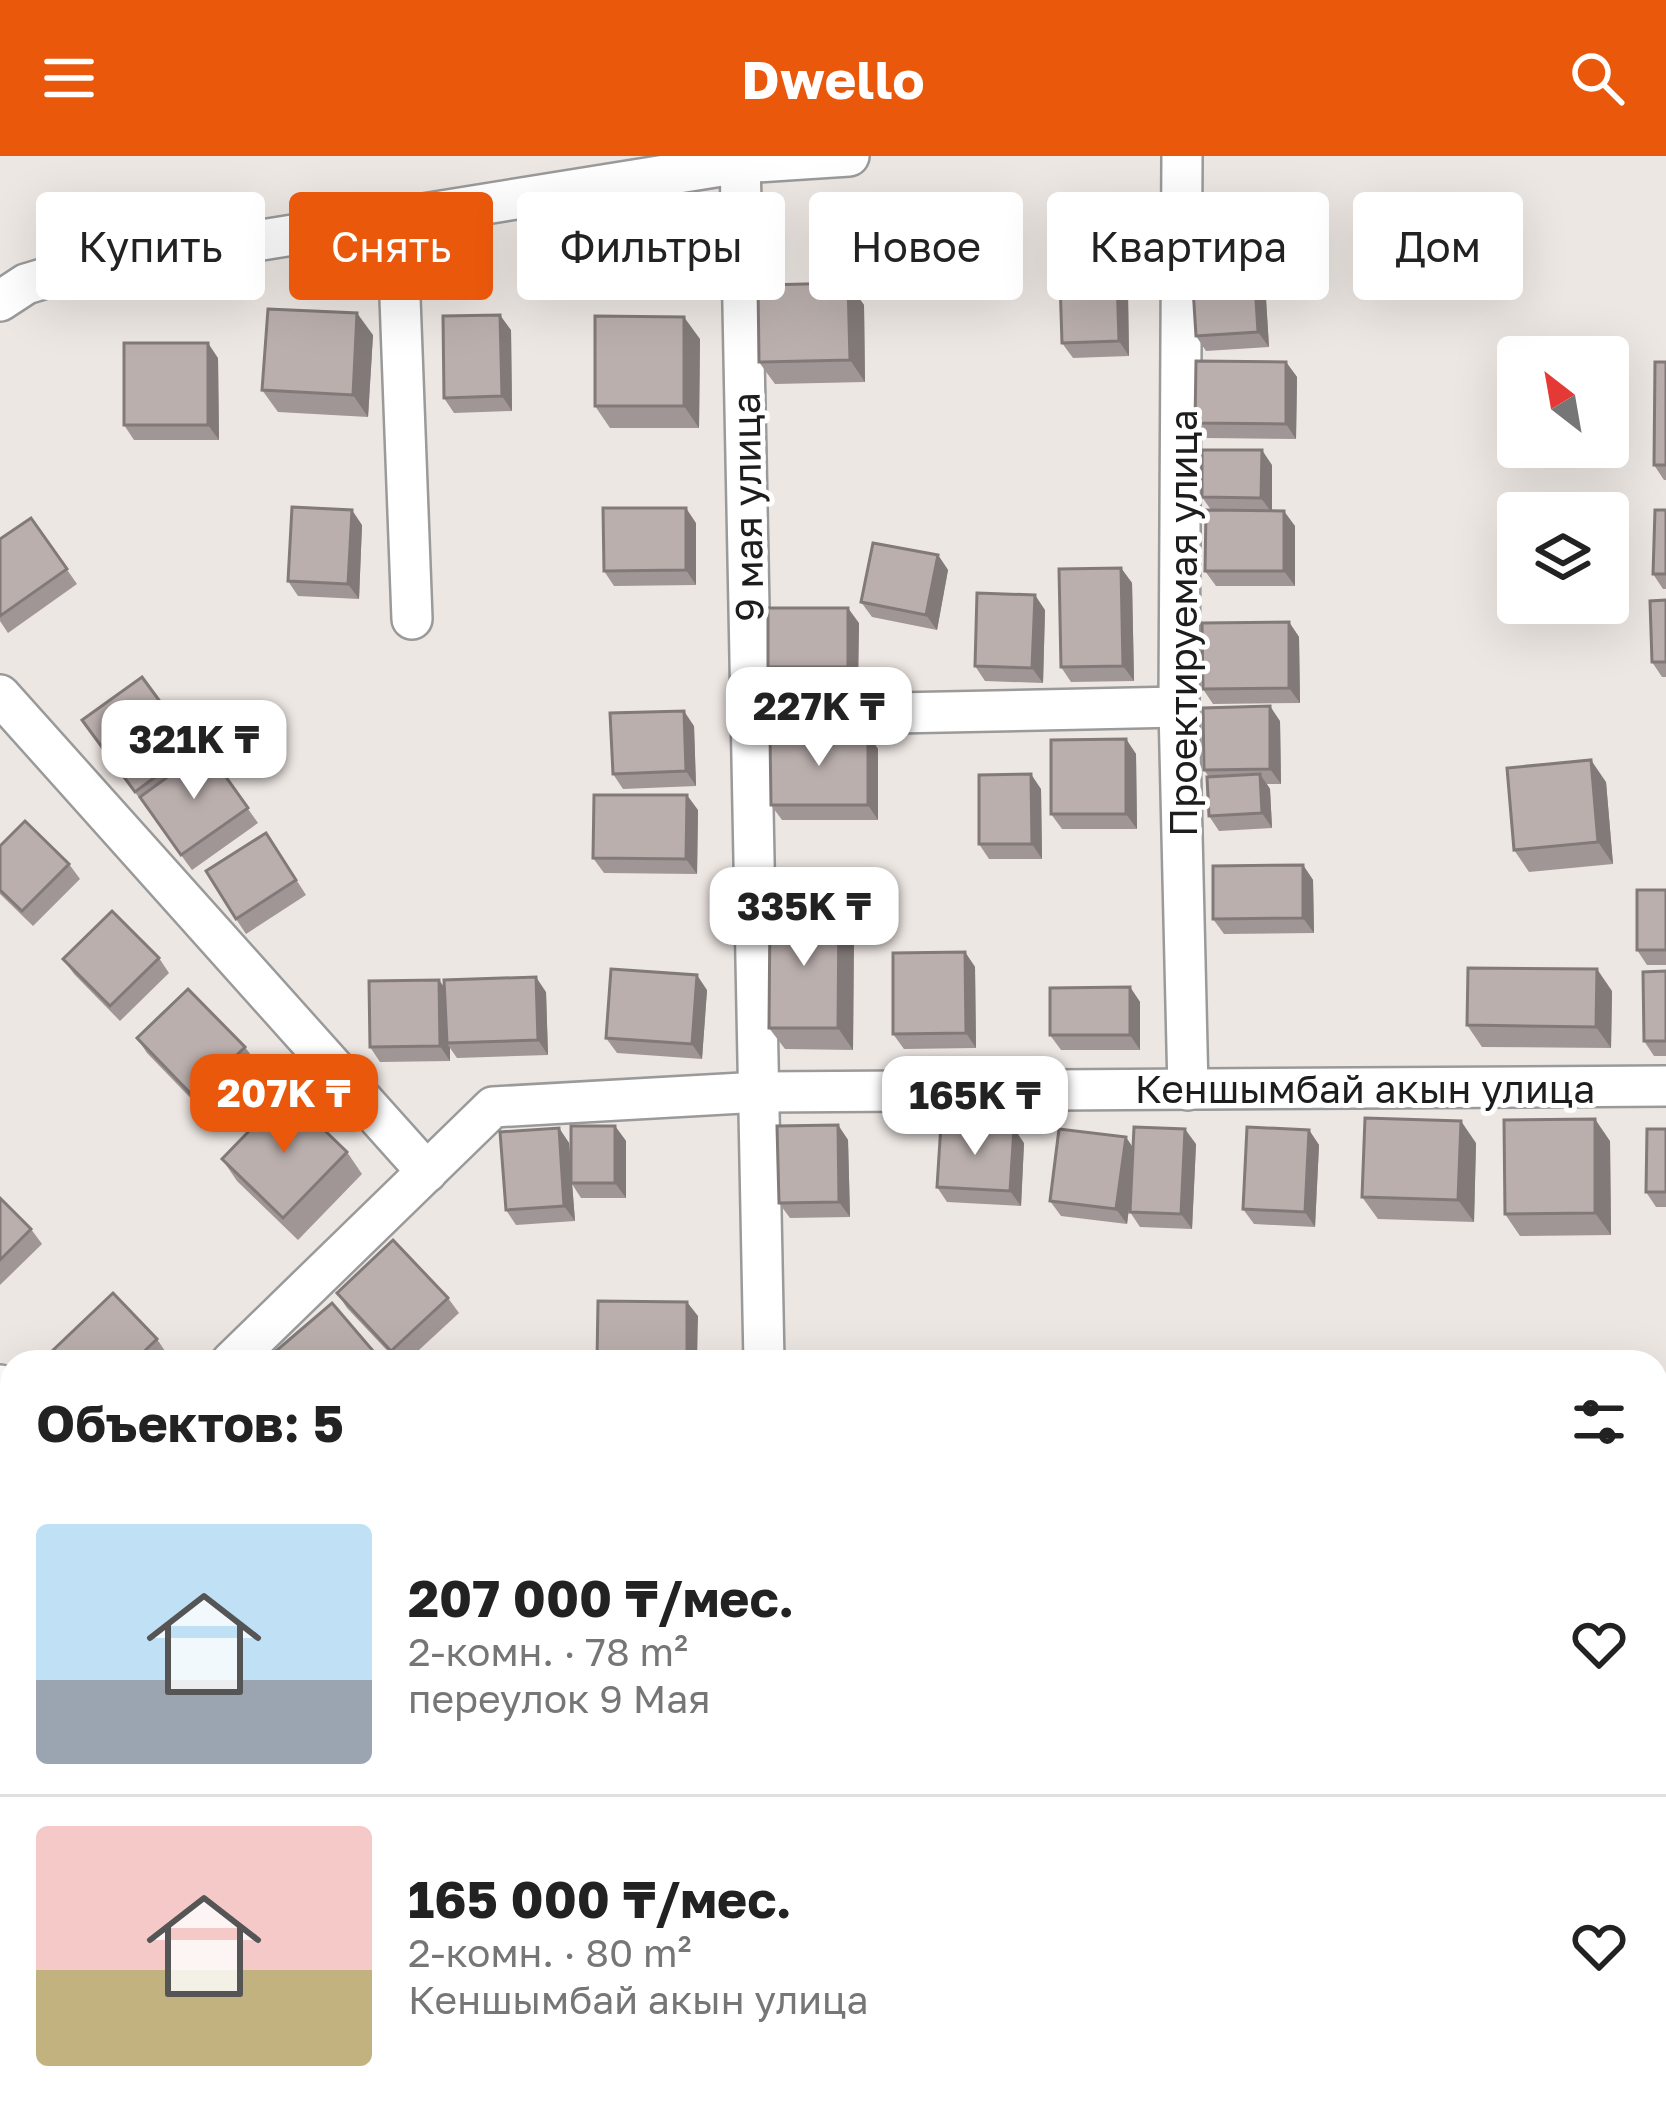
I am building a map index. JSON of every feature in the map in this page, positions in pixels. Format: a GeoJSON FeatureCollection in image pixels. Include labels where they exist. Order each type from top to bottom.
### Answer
{"type":"FeatureCollection","features":[{"type":"Feature","properties":{"kind":"street"},"geometry":{"type":"LineString","coordinates":[[493,201],[740,159],[849,156]]}},
{"type":"Feature","properties":{"kind":"street","name":"Проектируемая улица"},"geometry":{"type":"LineString","coordinates":[[1182,156],[1179,706],[1188,1090]]}},
{"type":"Feature","properties":{"kind":"street","name":"9 мая улица"},"geometry":{"type":"LineString","coordinates":[[740,159],[764,1350]]}},
{"type":"Feature","properties":{"kind":"street"},"geometry":{"type":"LineString","coordinates":[[9,288],[69,271],[289,235]]}},
{"type":"Feature","properties":{"kind":"street"},"geometry":{"type":"LineString","coordinates":[[400,300],[412,619]]}},
{"type":"Feature","properties":{"kind":"street"},"geometry":{"type":"LineString","coordinates":[[0,695],[427,1172]]}},
{"type":"Feature","properties":{"kind":"street"},"geometry":{"type":"LineString","coordinates":[[751,716],[1179,706]]}},
{"type":"Feature","properties":{"kind":"street","name":"Кеншымбай акын улица"},"geometry":{"type":"LineString","coordinates":[[244,1350],[493,1107],[760,1092],[1666,1086]]}},
{"type":"Feature","properties":{"kind":"building"},"geometry":{"type":"Polygon","coordinates":[[[785,284],[809,284],[809,300],[848,300],[850,360],[759,362],[758,300],[785,300],[785,284]]]}},
{"type":"Feature","properties":{"kind":"building"},"geometry":{"type":"Polygon","coordinates":[[[1061,300],[1118,300],[1119,341],[1062,343],[1061,300]]]}},
{"type":"Feature","properties":{"kind":"building"},"geometry":{"type":"Polygon","coordinates":[[[1194,300],[1256,300],[1258,332],[1196,336],[1194,300]]]}},
{"type":"Feature","properties":{"kind":"building"},"geometry":{"type":"Polygon","coordinates":[[[268,309],[357,313],[353,395],[262,390],[268,309]]]}},
{"type":"Feature","properties":{"kind":"building"},"geometry":{"type":"Polygon","coordinates":[[[500,315],[502,396],[444,398],[443,316],[500,315]]]}},
{"type":"Feature","properties":{"kind":"building"},"geometry":{"type":"Polygon","coordinates":[[[595,316],[684,317],[684,406],[595,406],[595,316]]]}},
{"type":"Feature","properties":{"kind":"building"},"geometry":{"type":"Polygon","coordinates":[[[124,343],[208,343],[208,425],[124,425],[124,343]]]}},
{"type":"Feature","properties":{"kind":"building"},"geometry":{"type":"Polygon","coordinates":[[[1196,361],[1286,362],[1286,424],[1195,423],[1196,361]]]}},
{"type":"Feature","properties":{"kind":"building"},"geometry":{"type":"Polygon","coordinates":[[[1655,362],[1666,362],[1666,465],[1654,465],[1655,362]]]}},
{"type":"Feature","properties":{"kind":"building"},"geometry":{"type":"Polygon","coordinates":[[[1202,450],[1262,450],[1261,498],[1202,497],[1202,450]]]}},
{"type":"Feature","properties":{"kind":"building"},"geometry":{"type":"Polygon","coordinates":[[[292,507],[352,510],[348,584],[288,581],[292,507]]]}},
{"type":"Feature","properties":{"kind":"building"},"geometry":{"type":"Polygon","coordinates":[[[603,508],[686,508],[686,570],[604,571],[603,508]]]}},
{"type":"Feature","properties":{"kind":"building"},"geometry":{"type":"Polygon","coordinates":[[[1206,510],[1284,511],[1284,571],[1205,571],[1206,510]]]}},
{"type":"Feature","properties":{"kind":"building"},"geometry":{"type":"Polygon","coordinates":[[[1655,510],[1666,510],[1666,574],[1653,574],[1655,510]]]}},
{"type":"Feature","properties":{"kind":"building"},"geometry":{"type":"Polygon","coordinates":[[[31,518],[67,569],[0,616],[0,539],[31,518]]]}},
{"type":"Feature","properties":{"kind":"building"},"geometry":{"type":"Polygon","coordinates":[[[873,543],[938,555],[926,615],[861,602],[873,543]]]}},
{"type":"Feature","properties":{"kind":"building"},"geometry":{"type":"Polygon","coordinates":[[[1121,568],[1123,666],[1061,667],[1059,569],[1121,568]]]}},
{"type":"Feature","properties":{"kind":"building"},"geometry":{"type":"Polygon","coordinates":[[[977,593],[1035,595],[1032,668],[975,666],[977,593]]]}},
{"type":"Feature","properties":{"kind":"building"},"geometry":{"type":"Polygon","coordinates":[[[1666,600],[1666,662],[1652,662],[1650,601],[1666,600]]]}},
{"type":"Feature","properties":{"kind":"building"},"geometry":{"type":"Polygon","coordinates":[[[768,608],[848,608],[848,667],[768,667],[768,608]]]}},
{"type":"Feature","properties":{"kind":"building"},"geometry":{"type":"Polygon","coordinates":[[[1289,622],[1289,688],[1203,689],[1202,623],[1289,622]]]}},
{"type":"Feature","properties":{"kind":"building"},"geometry":{"type":"Polygon","coordinates":[[[142,677],[194,748],[135,792],[82,720],[142,677]]]}},
{"type":"Feature","properties":{"kind":"building"},"geometry":{"type":"Polygon","coordinates":[[[1270,706],[1270,769],[1204,770],[1203,708],[1270,706]]]}},
{"type":"Feature","properties":{"kind":"building"},"geometry":{"type":"Polygon","coordinates":[[[684,711],[686,771],[613,774],[610,713],[684,711]]]}},
{"type":"Feature","properties":{"kind":"building"},"geometry":{"type":"Polygon","coordinates":[[[770,734],[868,734],[868,805],[771,805],[770,734]]]}},
{"type":"Feature","properties":{"kind":"building"},"geometry":{"type":"Polygon","coordinates":[[[1126,739],[1126,814],[1051,814],[1051,740],[1126,739]]]}},
{"type":"Feature","properties":{"kind":"building"},"geometry":{"type":"Polygon","coordinates":[[[206,749],[248,808],[181,855],[140,797],[206,749]]]}},
{"type":"Feature","properties":{"kind":"building"},"geometry":{"type":"Polygon","coordinates":[[[1591,760],[1598,842],[1514,850],[1507,768],[1591,760]]]}},
{"type":"Feature","properties":{"kind":"building"},"geometry":{"type":"Polygon","coordinates":[[[1031,774],[1032,844],[979,844],[979,775],[1031,774]]]}},
{"type":"Feature","properties":{"kind":"building"},"geometry":{"type":"Polygon","coordinates":[[[1260,774],[1262,813],[1209,816],[1207,777],[1260,774]]]}},
{"type":"Feature","properties":{"kind":"building"},"geometry":{"type":"Polygon","coordinates":[[[594,795],[687,795],[686,859],[593,858],[594,795]]]}},
{"type":"Feature","properties":{"kind":"building"},"geometry":{"type":"Polygon","coordinates":[[[25,821],[69,864],[22,911],[0,890],[0,846],[25,821]]]}},
{"type":"Feature","properties":{"kind":"building"},"geometry":{"type":"Polygon","coordinates":[[[266,833],[296,880],[236,919],[206,871],[266,833]]]}},
{"type":"Feature","properties":{"kind":"building"},"geometry":{"type":"Polygon","coordinates":[[[1303,865],[1303,918],[1213,919],[1213,866],[1303,865]]]}},
{"type":"Feature","properties":{"kind":"building"},"geometry":{"type":"Polygon","coordinates":[[[1637,890],[1666,890],[1666,950],[1637,950],[1637,890]]]}},
{"type":"Feature","properties":{"kind":"building"},"geometry":{"type":"Polygon","coordinates":[[[770,910],[839,910],[838,1028],[769,1028],[770,910]]]}},
{"type":"Feature","properties":{"kind":"building"},"geometry":{"type":"Polygon","coordinates":[[[112,911],[159,958],[110,1006],[63,959],[112,911]]]}},
{"type":"Feature","properties":{"kind":"building"},"geometry":{"type":"Polygon","coordinates":[[[965,952],[966,1033],[893,1034],[893,953],[965,952]]]}},
{"type":"Feature","properties":{"kind":"building"},"geometry":{"type":"Polygon","coordinates":[[[1468,968],[1597,969],[1596,1027],[1467,1025],[1468,968]]]}},
{"type":"Feature","properties":{"kind":"building"},"geometry":{"type":"Polygon","coordinates":[[[611,969],[697,975],[692,1044],[606,1038],[611,969]]]}},
{"type":"Feature","properties":{"kind":"building"},"geometry":{"type":"Polygon","coordinates":[[[1666,971],[1666,1041],[1644,1041],[1643,972],[1666,971]]]}},
{"type":"Feature","properties":{"kind":"building"},"geometry":{"type":"Polygon","coordinates":[[[536,977],[538,1040],[447,1043],[444,980],[536,977]]]}},
{"type":"Feature","properties":{"kind":"building"},"geometry":{"type":"Polygon","coordinates":[[[439,980],[440,1046],[370,1047],[369,981],[439,980]]]}},
{"type":"Feature","properties":{"kind":"building"},"geometry":{"type":"Polygon","coordinates":[[[1130,987],[1130,1035],[1050,1035],[1050,988],[1130,987]]]}},
{"type":"Feature","properties":{"kind":"building"},"geometry":{"type":"Polygon","coordinates":[[[188,989],[245,1047],[194,1097],[137,1038],[188,989]]]}},
{"type":"Feature","properties":{"kind":"building"},"geometry":{"type":"Polygon","coordinates":[[[286,1093],[347,1152],[283,1218],[222,1159],[286,1093]]]}},
{"type":"Feature","properties":{"kind":"building"},"geometry":{"type":"Polygon","coordinates":[[[1365,1118],[1461,1121],[1458,1200],[1362,1197],[1365,1118]]]}},
{"type":"Feature","properties":{"kind":"building"},"geometry":{"type":"Polygon","coordinates":[[[1595,1119],[1595,1213],[1505,1214],[1504,1120],[1595,1119]]]}},
{"type":"Feature","properties":{"kind":"building"},"geometry":{"type":"Polygon","coordinates":[[[941,1124],[1014,1128],[1010,1191],[937,1187],[941,1124]]]}},
{"type":"Feature","properties":{"kind":"building"},"geometry":{"type":"Polygon","coordinates":[[[838,1125],[839,1202],[779,1203],[777,1126],[838,1125]]]}},
{"type":"Feature","properties":{"kind":"building"},"geometry":{"type":"Polygon","coordinates":[[[571,1126],[615,1126],[615,1183],[571,1183],[571,1126]]]}},
{"type":"Feature","properties":{"kind":"building"},"geometry":{"type":"Polygon","coordinates":[[[1134,1127],[1185,1129],[1181,1214],[1130,1212],[1134,1127]]]}},
{"type":"Feature","properties":{"kind":"building"},"geometry":{"type":"Polygon","coordinates":[[[1247,1127],[1309,1130],[1305,1212],[1243,1209],[1247,1127]]]}},
{"type":"Feature","properties":{"kind":"building"},"geometry":{"type":"Polygon","coordinates":[[[559,1128],[564,1206],[506,1210],[500,1132],[559,1128]]]}},
{"type":"Feature","properties":{"kind":"building"},"geometry":{"type":"Polygon","coordinates":[[[1059,1129],[1126,1137],[1116,1209],[1050,1201],[1059,1129]]]}},
{"type":"Feature","properties":{"kind":"building"},"geometry":{"type":"Polygon","coordinates":[[[1647,1129],[1666,1129],[1666,1192],[1646,1192],[1647,1129]]]}},
{"type":"Feature","properties":{"kind":"building"},"geometry":{"type":"Polygon","coordinates":[[[0,1198],[31,1229],[0,1260],[0,1198]]]}},
{"type":"Feature","properties":{"kind":"building"},"geometry":{"type":"Polygon","coordinates":[[[393,1240],[448,1298],[390,1350],[337,1293],[393,1240]]]}},
{"type":"Feature","properties":{"kind":"building"},"geometry":{"type":"Polygon","coordinates":[[[113,1293],[157,1339],[146,1350],[53,1350],[113,1293]]]}},
{"type":"Feature","properties":{"kind":"building"},"geometry":{"type":"Polygon","coordinates":[[[598,1301],[687,1302],[687,1350],[597,1350],[598,1301]]]}},
{"type":"Feature","properties":{"kind":"building"},"geometry":{"type":"Polygon","coordinates":[[[332,1303],[372,1350],[277,1350],[332,1303]]]}}]}
